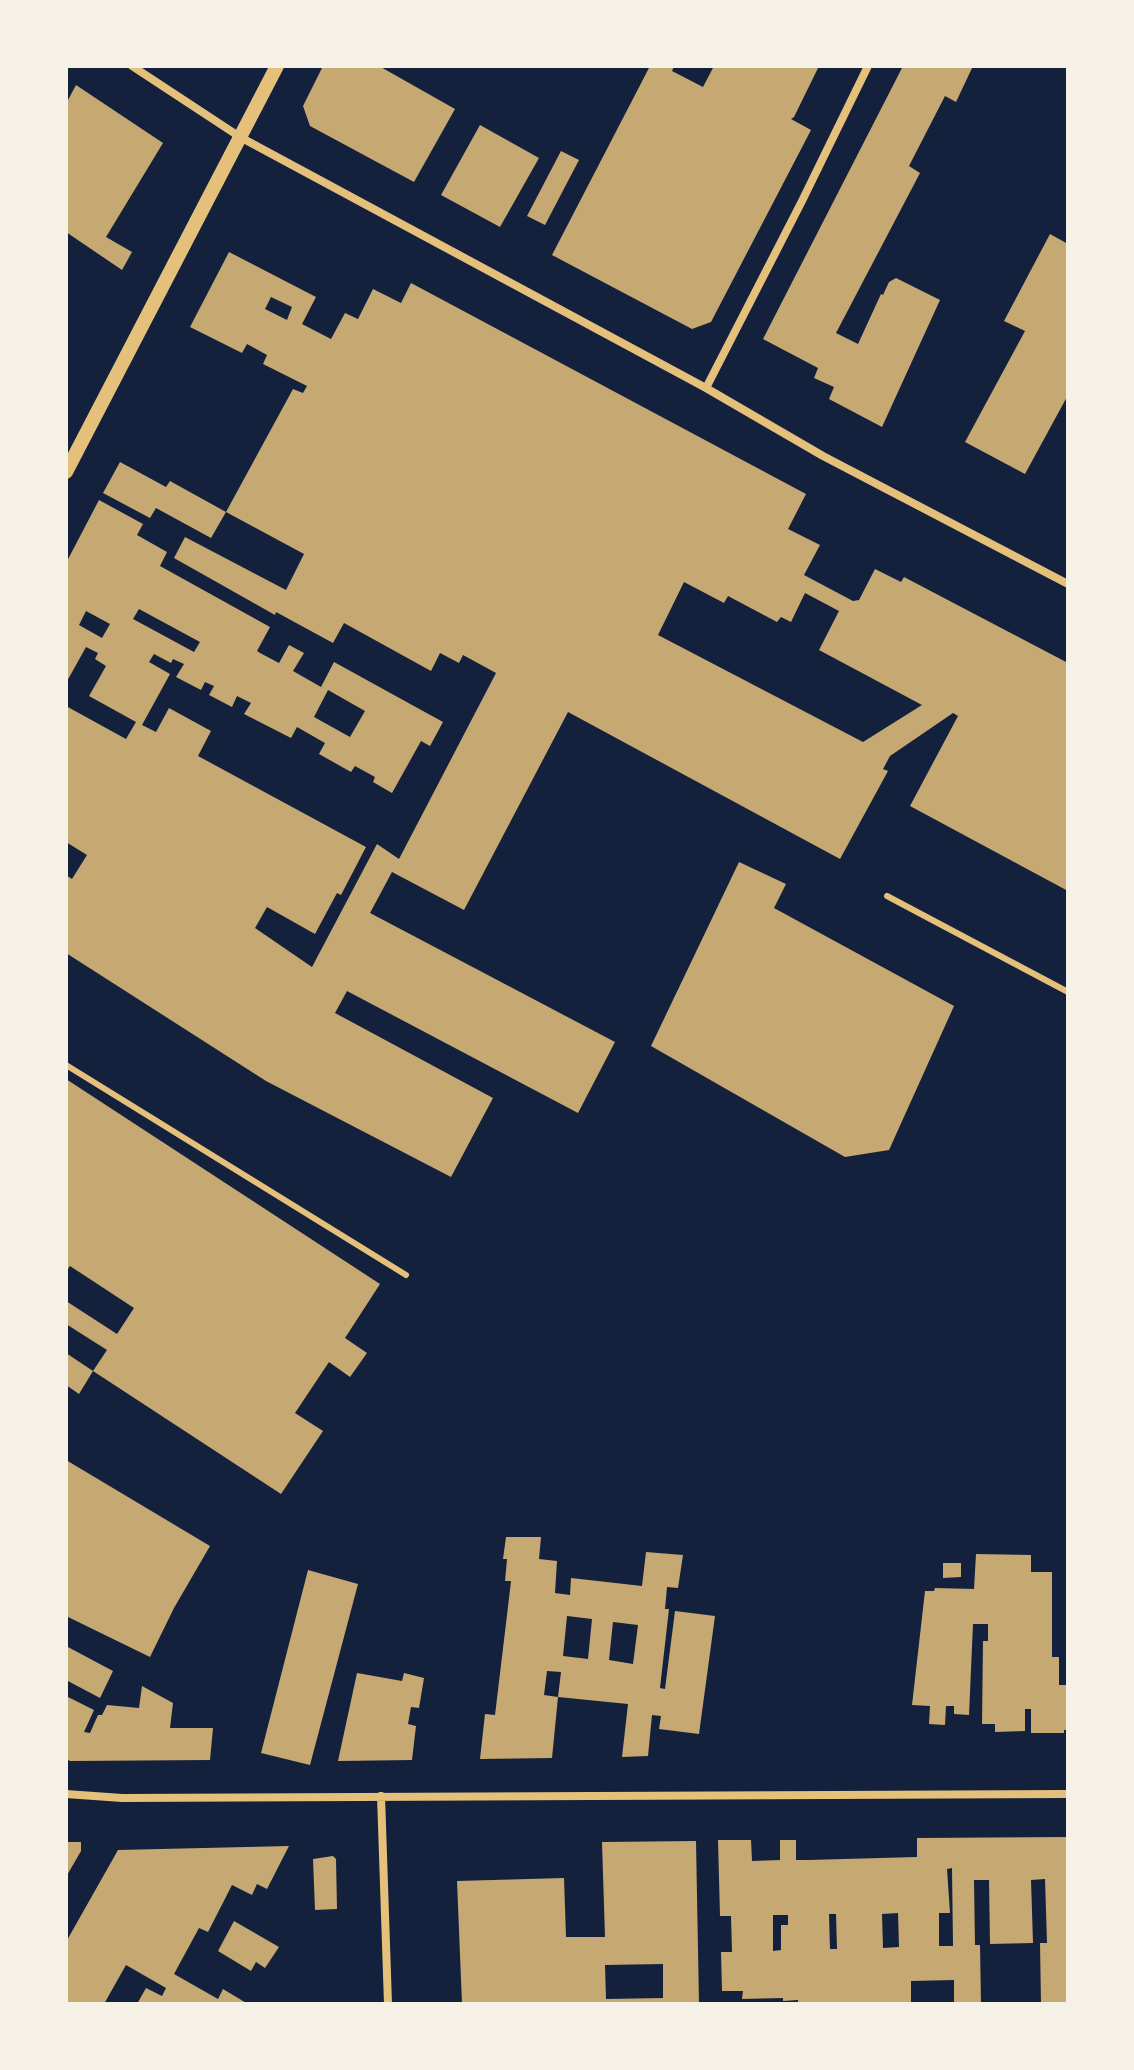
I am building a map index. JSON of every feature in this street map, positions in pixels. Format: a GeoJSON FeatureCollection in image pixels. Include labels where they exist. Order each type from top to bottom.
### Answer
{"type":"FeatureCollection","features":[{"type":"Feature","properties":{"kind":"street"},"geometry":{"type":"LineString","coordinates":[[132,66],[240,137],[706,388],[823,456],[1068,584]]}},
{"type":"Feature","properties":{"kind":"street"},"geometry":{"type":"LineString","coordinates":[[66,472],[277,66]]}},
{"type":"Feature","properties":{"kind":"street"},"geometry":{"type":"LineString","coordinates":[[706,388],[868,66]]}},
{"type":"Feature","properties":{"kind":"street"},"geometry":{"type":"LineString","coordinates":[[66,1794],[122,1798],[1068,1794]]}},
{"type":"Feature","properties":{"kind":"street"},"geometry":{"type":"LineString","coordinates":[[381,1796],[388,2004]]}},
{"type":"Feature","properties":{"kind":"lane"},"geometry":{"type":"LineString","coordinates":[[887,896],[1068,992]]}},
{"type":"Feature","properties":{"kind":"lane"},"geometry":{"type":"LineString","coordinates":[[66,1065],[406,1275]]}},
{"type":"Feature","properties":{"kind":"building"},"geometry":{"type":"Polygon","coordinates":[[[323,66],[379,66],[455,109],[414,182],[310,126],[303,106],[323,66]]]}},
{"type":"Feature","properties":{"kind":"building"},"geometry":{"type":"Polygon","coordinates":[[[650,66],[674,66],[672,71],[703,87],[714,66],[819,66],[791,119],[811,130],[711,322],[692,329],[552,255],[650,66]]]}},
{"type":"Feature","properties":{"kind":"building"},"geometry":{"type":"Polygon","coordinates":[[[903,66],[973,66],[956,102],[945,96],[909,166],[920,173],[836,333],[858,344],[881,294],[896,278],[940,300],[882,427],[829,399],[834,387],[814,378],[818,368],[763,339],[903,66]]]}},
{"type":"Feature","properties":{"kind":"building"},"geometry":{"type":"Polygon","coordinates":[[[76,85],[163,143],[106,237],[132,252],[122,270],[66,232],[66,99],[76,85]]]}},
{"type":"Feature","properties":{"kind":"building"},"geometry":{"type":"Polygon","coordinates":[[[480,125],[539,158],[500,227],[441,195],[480,125]]]}},
{"type":"Feature","properties":{"kind":"building"},"geometry":{"type":"Polygon","coordinates":[[[561,151],[579,160],[545,225],[527,216],[561,151]]]}},
{"type":"Feature","properties":{"kind":"building"},"geometry":{"type":"Polygon","coordinates":[[[1050,234],[1068,244],[1068,395],[1025,474],[965,442],[1025,331],[1004,321],[1050,234]]]}},
{"type":"Feature","properties":{"kind":"building"},"geometry":{"type":"Polygon","coordinates":[[[229,252],[316,297],[302,324],[331,339],[345,313],[358,319],[373,289],[401,303],[411,283],[806,494],[788,529],[820,545],[804,575],[853,601],[859,600],[875,569],[901,582],[904,577],[1068,663],[1068,891],[910,806],[958,716],[953,713],[890,756],[883,769],[888,771],[840,859],[568,712],[464,910],[392,872],[370,913],[615,1042],[578,1113],[347,991],[335,1013],[493,1098],[451,1177],[266,1081],[66,953],[66,875],[72,879],[87,855],[66,842],[66,706],[126,739],[136,722],[89,696],[106,666],[95,659],[98,653],[86,647],[66,683],[66,563],[99,500],[143,524],[137,535],[167,552],[160,566],[270,627],[257,651],[260,653],[279,663],[289,645],[304,653],[293,671],[321,687],[334,662],[443,722],[430,746],[421,741],[392,793],[373,782],[375,777],[355,766],[351,772],[319,754],[325,743],[297,727],[291,738],[244,714],[251,703],[237,696],[232,707],[209,695],[214,686],[205,682],[201,690],[176,677],[184,664],[173,659],[171,663],[154,654],[149,662],[170,674],[142,725],[156,732],[169,708],[211,731],[198,756],[366,847],[341,895],[337,893],[315,934],[267,907],[255,928],[312,967],[377,844],[399,859],[496,673],[463,655],[459,663],[440,653],[431,671],[344,623],[333,643],[276,612],[275,615],[174,558],[185,537],[286,590],[304,554],[226,512],[293,389],[303,393],[307,386],[263,364],[267,355],[247,344],[242,353],[190,327],[229,252]],[[271,297],[265,309],[287,320],[292,307],[271,297]],[[684,582],[658,635],[863,742],[922,705],[819,650],[839,611],[805,593],[791,622],[781,617],[777,622],[728,596],[724,603],[684,582]],[[139,609],[133,619],[194,652],[200,642],[139,609]],[[86,611],[79,625],[102,638],[110,624],[86,611]],[[328,690],[314,717],[350,737],[365,711],[328,690]]]}},
{"type":"Feature","properties":{"kind":"building"},"geometry":{"type":"Polygon","coordinates":[[[120,462],[166,487],[170,481],[226,512],[211,538],[156,508],[150,518],[103,493],[120,462]]]}},
{"type":"Feature","properties":{"kind":"building"},"geometry":{"type":"Polygon","coordinates":[[[739,862],[786,884],[774,908],[954,1006],[889,1150],[845,1157],[651,1046],[739,862]]]}},
{"type":"Feature","properties":{"kind":"building"},"geometry":{"type":"Polygon","coordinates":[[[66,1079],[380,1284],[345,1338],[367,1353],[350,1377],[329,1362],[295,1413],[323,1431],[281,1494],[93,1371],[107,1350],[66,1324],[66,1301],[117,1334],[134,1308],[70,1266],[66,1272],[66,1079]]]}},
{"type":"Feature","properties":{"kind":"building"},"geometry":{"type":"Polygon","coordinates":[[[66,1353],[93,1371],[79,1394],[66,1385],[66,1353]]]}},
{"type":"Feature","properties":{"kind":"building"},"geometry":{"type":"Polygon","coordinates":[[[66,1460],[210,1546],[150,1657],[66,1616],[66,1460]]]}},
{"type":"Feature","properties":{"kind":"building"},"geometry":{"type":"Polygon","coordinates":[[[506,1537],[541,1537],[539,1559],[557,1561],[555,1593],[570,1595],[571,1578],[642,1586],[646,1552],[683,1555],[678,1588],[667,1587],[665,1609],[669,1609],[660,1688],[665,1689],[675,1611],[715,1616],[699,1734],[659,1729],[661,1716],[652,1715],[648,1756],[622,1757],[628,1704],[558,1697],[552,1758],[480,1759],[485,1714],[495,1715],[511,1581],[505,1581],[507,1559],[503,1559],[506,1537]],[[567,1616],[563,1656],[588,1659],[592,1619],[567,1616]],[[613,1622],[609,1660],[633,1664],[638,1625],[613,1622]],[[547,1671],[544,1695],[558,1697],[561,1672],[547,1671]]]}},
{"type":"Feature","properties":{"kind":"building"},"geometry":{"type":"Polygon","coordinates":[[[976,1554],[1031,1555],[1031,1572],[1052,1572],[1052,1657],[1059,1657],[1059,1685],[1068,1685],[1068,1730],[1064,1733],[1031,1733],[1031,1709],[1025,1709],[1025,1731],[995,1732],[995,1724],[982,1724],[983,1641],[988,1641],[988,1624],[973,1624],[969,1715],[954,1714],[954,1706],[946,1706],[945,1725],[929,1724],[930,1706],[912,1705],[925,1591],[934,1591],[935,1588],[974,1589],[976,1554]]]}},
{"type":"Feature","properties":{"kind":"building"},"geometry":{"type":"Polygon","coordinates":[[[943,1563],[961,1563],[961,1577],[943,1578],[943,1563]]]}},
{"type":"Feature","properties":{"kind":"building"},"geometry":{"type":"Polygon","coordinates":[[[308,1570],[358,1584],[310,1765],[261,1753],[308,1570]]]}},
{"type":"Feature","properties":{"kind":"building"},"geometry":{"type":"Polygon","coordinates":[[[66,1646],[113,1671],[100,1698],[66,1680],[66,1646]]]}},
{"type":"Feature","properties":{"kind":"building"},"geometry":{"type":"Polygon","coordinates":[[[357,1673],[402,1681],[404,1673],[424,1678],[419,1708],[411,1707],[408,1724],[416,1726],[412,1760],[338,1761],[357,1673]]]}},
{"type":"Feature","properties":{"kind":"building"},"geometry":{"type":"Polygon","coordinates":[[[142,1686],[173,1703],[170,1728],[213,1728],[210,1760],[66,1759],[66,1696],[94,1710],[84,1732],[90,1733],[98,1715],[102,1715],[107,1705],[139,1708],[142,1686]]]}},
{"type":"Feature","properties":{"kind":"building"},"geometry":{"type":"Polygon","coordinates":[[[1067,1837],[1068,2004],[1041,2004],[1040,1943],[1047,1943],[1045,1879],[1031,1880],[1033,1943],[990,1944],[989,1880],[974,1880],[975,1945],[980,1945],[981,2004],[954,2004],[954,1980],[911,1981],[911,2004],[798,2004],[798,2000],[783,2001],[783,1998],[742,1999],[743,1991],[722,1991],[721,1952],[732,1952],[731,1916],[720,1916],[718,1840],[751,1840],[752,1861],[780,1860],[780,1840],[796,1840],[796,1860],[917,1857],[917,1838],[1067,1837]],[[952,1868],[947,1869],[950,1913],[939,1913],[939,1946],[953,1946],[952,1868]],[[898,1913],[882,1914],[883,1948],[899,1947],[898,1913]],[[829,1914],[830,1949],[837,1949],[836,1914],[829,1914]],[[773,1915],[773,1951],[781,1950],[781,1925],[788,1925],[788,1915],[773,1915]]]}},
{"type":"Feature","properties":{"kind":"building"},"geometry":{"type":"Polygon","coordinates":[[[696,1841],[699,2004],[462,2004],[457,1881],[564,1878],[566,1937],[605,1937],[602,1842],[696,1841]],[[663,1964],[605,1965],[606,1999],[663,1998],[663,1964]]]}},
{"type":"Feature","properties":{"kind":"building"},"geometry":{"type":"Polygon","coordinates":[[[66,1842],[81,1842],[81,1851],[66,1877],[66,1842]]]}},
{"type":"Feature","properties":{"kind":"building"},"geometry":{"type":"Polygon","coordinates":[[[289,1846],[267,1889],[257,1884],[252,1895],[232,1885],[208,1932],[199,1928],[174,1974],[218,1999],[223,1989],[248,2004],[137,2004],[146,1988],[162,1996],[166,1988],[126,1965],[104,2004],[66,2004],[66,1942],[118,1850],[289,1846]]]}},
{"type":"Feature","properties":{"kind":"building"},"geometry":{"type":"Polygon","coordinates":[[[333,1856],[336,1859],[337,1909],[315,1910],[313,1859],[333,1856]]]}},
{"type":"Feature","properties":{"kind":"building"},"geometry":{"type":"Polygon","coordinates":[[[234,1921],[279,1947],[265,1968],[256,1962],[251,1971],[218,1951],[234,1921]]]}}]}
